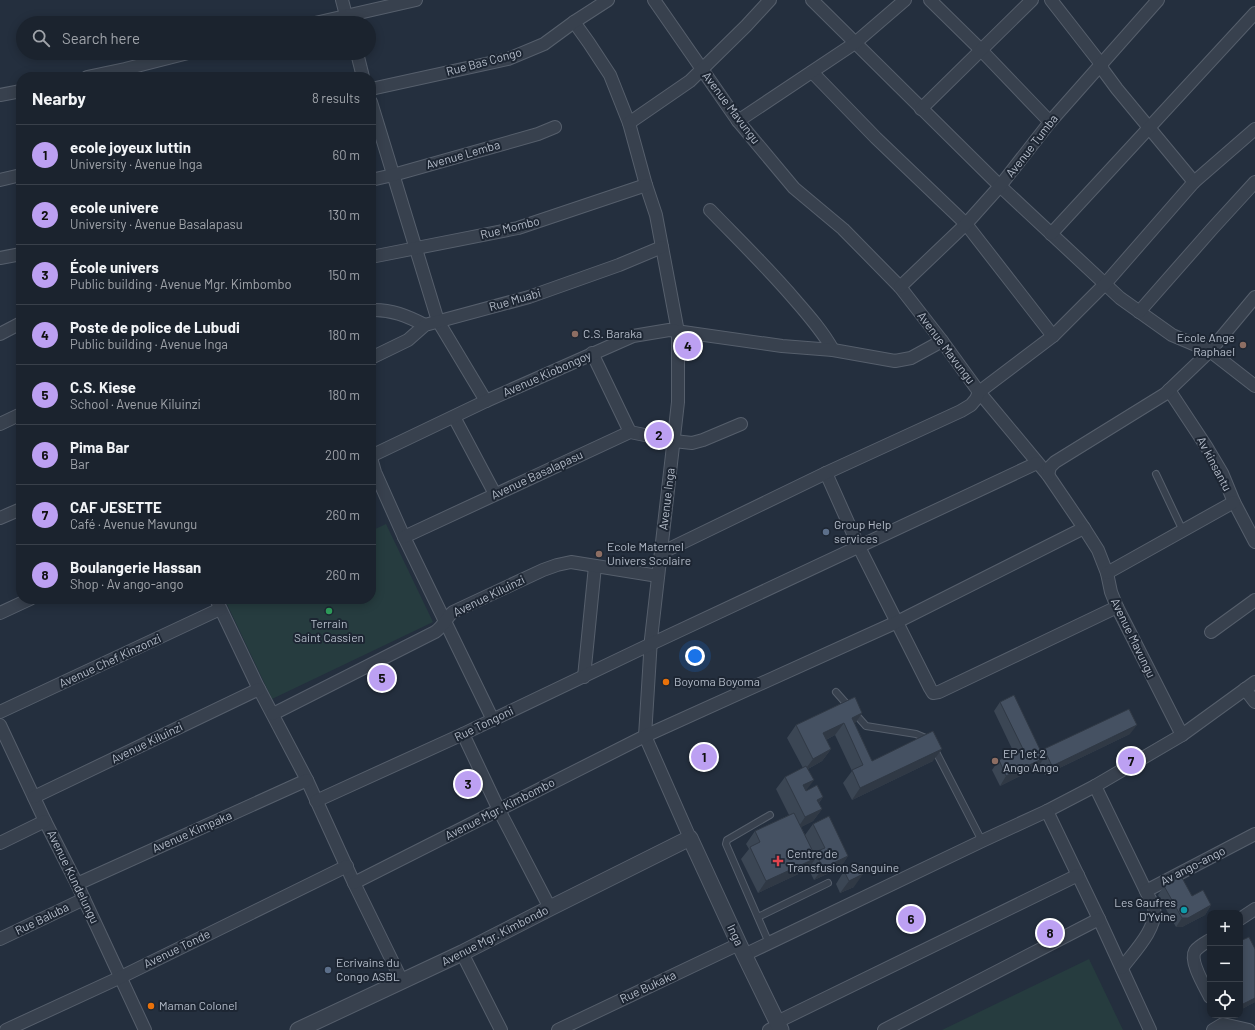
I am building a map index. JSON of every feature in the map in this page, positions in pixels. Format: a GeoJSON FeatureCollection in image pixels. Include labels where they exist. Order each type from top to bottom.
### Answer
{"type":"FeatureCollection","features":[{"type":"Feature","properties":{"kind":"street"},"geometry":{"type":"LineString","coordinates":[[342,0],[346,16]]}},
{"type":"Feature","properties":{"kind":"street"},"geometry":{"type":"LineString","coordinates":[[361,16],[416,0]]}},
{"type":"Feature","properties":{"kind":"street","name":"Rue Bas Congo"},"geometry":{"type":"LineString","coordinates":[[376,88],[508,59],[544,44],[608,0]]}},
{"type":"Feature","properties":{"kind":"street","name":"Avenue Mavungu"},"geometry":{"type":"LineString","coordinates":[[654,0],[738,121],[794,188],[843,230],[900,287],[979,392],[1048,475],[1098,550],[1107,573],[1111,592],[1117,607],[1182,735]]}},
{"type":"Feature","properties":{"kind":"street"},"geometry":{"type":"LineString","coordinates":[[629,123],[690,81],[770,0]]}},
{"type":"Feature","properties":{"kind":"street"},"geometry":{"type":"LineString","coordinates":[[812,0],[1000,186],[1120,298],[1172,335],[1210,351],[1255,386]]}},
{"type":"Feature","properties":{"kind":"street"},"geometry":{"type":"LineString","coordinates":[[738,121],[855,43],[905,0]]}},
{"type":"Feature","properties":{"kind":"street"},"geometry":{"type":"LineString","coordinates":[[930,0],[1050,122]]}},
{"type":"Feature","properties":{"kind":"street"},"geometry":{"type":"LineString","coordinates":[[921,109],[1032,0]]}},
{"type":"Feature","properties":{"kind":"street"},"geometry":{"type":"LineString","coordinates":[[1051,0],[1100,64],[1117,89],[1194,182]]}},
{"type":"Feature","properties":{"kind":"street","name":"Avenue Tumba"},"geometry":{"type":"LineString","coordinates":[[900,287],[966,224],[1000,186],[1050,122],[1158,0]]}},
{"type":"Feature","properties":{"kind":"street"},"geometry":{"type":"LineString","coordinates":[[1050,234],[1255,13]]}},
{"type":"Feature","properties":{"kind":"street","name":"Avenue Inga"},"geometry":{"type":"LineString","coordinates":[[574,22],[610,75],[629,123],[656,215],[678,332],[678,402],[651,644],[645,736],[690,838]]}},
{"type":"Feature","properties":{"kind":"street"},"geometry":{"type":"LineString","coordinates":[[111,72],[160,60]]}},
{"type":"Feature","properties":{"kind":"street"},"geometry":{"type":"LineString","coordinates":[[358,60],[362,72]]}},
{"type":"Feature","properties":{"kind":"street"},"geometry":{"type":"LineString","coordinates":[[812,72],[876,138],[966,224],[1053,336]]}},
{"type":"Feature","properties":{"kind":"street"},"geometry":{"type":"LineString","coordinates":[[0,95],[16,92]]}},
{"type":"Feature","properties":{"kind":"street"},"geometry":{"type":"LineString","coordinates":[[376,119],[438,321],[486,401]]}},
{"type":"Feature","properties":{"kind":"street","name":"Avenue Lemba"},"geometry":{"type":"LineString","coordinates":[[376,179],[538,134],[555,127]]}},
{"type":"Feature","properties":{"kind":"street"},"geometry":{"type":"LineString","coordinates":[[661,553],[971,405],[979,392],[1053,336],[1105,284],[1194,182],[1255,129]]}},
{"type":"Feature","properties":{"kind":"street"},"geometry":{"type":"LineString","coordinates":[[0,180],[16,176]]}},
{"type":"Feature","properties":{"kind":"street"},"geometry":{"type":"LineString","coordinates":[[1138,312],[1255,182]]}},
{"type":"Feature","properties":{"kind":"street","name":"Rue Mombo"},"geometry":{"type":"LineString","coordinates":[[376,256],[518,228],[646,185]]}},
{"type":"Feature","properties":{"kind":"street"},"geometry":{"type":"LineString","coordinates":[[710,210],[778,280],[827,338],[833,350]]}},
{"type":"Feature","properties":{"kind":"street","name":"Rue Muabi"},"geometry":{"type":"LineString","coordinates":[[376,356],[408,340],[425,325],[529,297],[662,248]]}},
{"type":"Feature","properties":{"kind":"street"},"geometry":{"type":"LineString","coordinates":[[0,258],[16,255]]}},
{"type":"Feature","properties":{"kind":"street"},"geometry":{"type":"LineString","coordinates":[[1048,475],[1050,467],[1055,462],[1165,394],[1210,351],[1255,297]]}},
{"type":"Feature","properties":{"kind":"street"},"geometry":{"type":"LineString","coordinates":[[376,310],[407,316],[425,325]]}},
{"type":"Feature","properties":{"kind":"street"},"geometry":{"type":"LineString","coordinates":[[0,334],[16,326]]}},
{"type":"Feature","properties":{"kind":"street","name":"Avenue Kiobongoy"},"geometry":{"type":"LineString","coordinates":[[376,455],[486,401],[633,336],[669,330],[782,346],[833,350],[895,361],[911,358],[942,341]]}},
{"type":"Feature","properties":{"kind":"street"},"geometry":{"type":"LineString","coordinates":[[592,353],[630,432],[692,443],[698,442],[741,424]]}},
{"type":"Feature","properties":{"kind":"street","name":"Av kinsantu"},"geometry":{"type":"LineString","coordinates":[[1169,390],[1218,466],[1234,502],[1255,542]]}},
{"type":"Feature","properties":{"kind":"street"},"geometry":{"type":"LineString","coordinates":[[0,424],[16,416]]}},
{"type":"Feature","properties":{"kind":"street"},"geometry":{"type":"LineString","coordinates":[[454,417],[495,494]]}},
{"type":"Feature","properties":{"kind":"street","name":"Avenue Basalapasu"},"geometry":{"type":"LineString","coordinates":[[404,538],[630,432]]}},
{"type":"Feature","properties":{"kind":"street","name":"Rue Tongoni"},"geometry":{"type":"LineString","coordinates":[[316,801],[464,734],[651,644],[1037,463]]}},
{"type":"Feature","properties":{"kind":"street"},"geometry":{"type":"LineString","coordinates":[[826,473],[860,547],[930,688],[934,693],[939,692],[1117,607]]}},
{"type":"Feature","properties":{"kind":"street"},"geometry":{"type":"LineString","coordinates":[[376,474],[404,538],[493,720]]}},
{"type":"Feature","properties":{"kind":"street"},"geometry":{"type":"LineString","coordinates":[[1107,573],[1234,502]]}},
{"type":"Feature","properties":{"kind":"street"},"geometry":{"type":"LineString","coordinates":[[0,518],[16,510]]}},
{"type":"Feature","properties":{"kind":"street","name":"Avenue Mgr. Kimbombo"},"geometry":{"type":"LineString","coordinates":[[354,883],[645,736],[897,622],[1084,528]]}},
{"type":"Feature","properties":{"kind":"street","name":"Avenue Kiluinzi"},"geometry":{"type":"LineString","coordinates":[[273,714],[434,632],[440,628],[448,616],[453,612],[528,576],[557,564],[571,562],[658,576]]}},
{"type":"Feature","properties":{"kind":"street"},"geometry":{"type":"LineString","coordinates":[[584,677],[595,566]]}},
{"type":"Feature","properties":{"kind":"street"},"geometry":{"type":"LineString","coordinates":[[1211,632],[1255,600]]}},
{"type":"Feature","properties":{"kind":"street"},"geometry":{"type":"LineString","coordinates":[[0,613],[19,604]]}},
{"type":"Feature","properties":{"kind":"street"},"geometry":{"type":"LineString","coordinates":[[218,604],[259,689],[307,780],[354,883],[402,981]]}},
{"type":"Feature","properties":{"kind":"street","name":"Avenue Chef Kinzonzi"},"geometry":{"type":"LineString","coordinates":[[0,712],[218,604]]}},
{"type":"Feature","properties":{"kind":"street"},"geometry":{"type":"LineString","coordinates":[[1250,685],[1255,702]]}},
{"type":"Feature","properties":{"kind":"street","name":"Rue Bukaka"},"geometry":{"type":"LineString","coordinates":[[558,1030],[741,949],[769,943],[1047,811],[1095,786],[1182,735],[1250,685]]}},
{"type":"Feature","properties":{"kind":"street","name":"Avenue Kiluinzi"},"geometry":{"type":"LineString","coordinates":[[34,797],[259,689]]}},
{"type":"Feature","properties":{"kind":"street","name":"Avenue Kundelungu"},"geometry":{"type":"LineString","coordinates":[[0,725],[4,747],[34,797],[77,884],[145,1030]]}},
{"type":"Feature","properties":{"kind":"street"},"geometry":{"type":"LineString","coordinates":[[464,734],[499,810],[550,908]]}},
{"type":"Feature","properties":{"kind":"street","name":"Avenue Kimpaka"},"geometry":{"type":"LineString","coordinates":[[77,884],[307,780]]}},
{"type":"Feature","properties":{"kind":"street"},"geometry":{"type":"LineString","coordinates":[[1095,786],[1146,891]]}},
{"type":"Feature","properties":{"kind":"street"},"geometry":{"type":"LineString","coordinates":[[1047,811],[1150,1030]]}},
{"type":"Feature","properties":{"kind":"street"},"geometry":{"type":"LineString","coordinates":[[0,843],[45,821]]}},
{"type":"Feature","properties":{"kind":"street","name":"Av ango-ango"},"geometry":{"type":"LineString","coordinates":[[1122,968],[1148,934],[1154,921],[1154,908],[1146,891],[1255,834]]}},
{"type":"Feature","properties":{"kind":"street","name":"Avenue Mgr. Kimbondo"},"geometry":{"type":"LineString","coordinates":[[298,1030],[462,953],[690,838]]}},
{"type":"Feature","properties":{"kind":"street","name":"Inga"},"geometry":{"type":"LineString","coordinates":[[690,838],[776,1027]]}},
{"type":"Feature","properties":{"kind":"street","name":"Avenue Tonde"},"geometry":{"type":"LineString","coordinates":[[6,1030],[121,977],[346,866]]}},
{"type":"Feature","properties":{"kind":"street"},"geometry":{"type":"LineString","coordinates":[[776,1027],[1078,875]]}},
{"type":"Feature","properties":{"kind":"street","name":"Rue Baluba"},"geometry":{"type":"LineString","coordinates":[[0,939],[84,899]]}},
{"type":"Feature","properties":{"kind":"street"},"geometry":{"type":"LineString","coordinates":[[1243,917],[1255,909]]}},
{"type":"Feature","properties":{"kind":"street"},"geometry":{"type":"LineString","coordinates":[[884,1030],[1099,919]]}},
{"type":"Feature","properties":{"kind":"street"},"geometry":{"type":"LineString","coordinates":[[1207,942],[1199,947],[1194,953],[1193,962],[1207,991]]}},
{"type":"Feature","properties":{"kind":"street"},"geometry":{"type":"LineString","coordinates":[[462,953],[501,1030]]}},
{"type":"Feature","properties":{"kind":"street"},"geometry":{"type":"LineString","coordinates":[[1218,1023],[1250,1030]]}},
{"type":"Feature","properties":{"kind":"lane"},"geometry":{"type":"LineString","coordinates":[[1156,474],[1183,531]]}},
{"type":"Feature","properties":{"kind":"lane"},"geometry":{"type":"LineString","coordinates":[[836,692],[866,726],[916,734],[930,740],[982,841]]}},
{"type":"Feature","properties":{"kind":"lane"},"geometry":{"type":"LineString","coordinates":[[769,943],[726,844],[726,840],[770,815]]}},
{"type":"Feature","properties":{"kind":"lane"},"geometry":{"type":"LineString","coordinates":[[758,917],[828,883]]}},
{"type":"Feature","properties":{"kind":"green space","name":"Terrain Saint Cassien"},"geometry":{"type":"Polygon","coordinates":[[[386,524],[433,622],[272,699],[227,604],[376,604],[376,529],[386,524]]]}},
{"type":"Feature","properties":{"kind":"green space"},"geometry":{"type":"Polygon","coordinates":[[[1089,959],[1123,1030],[942,1030],[1089,959]]]}},
{"type":"Feature","properties":{"kind":"building"},"geometry":{"type":"Polygon","coordinates":[[[1014,695],[1044,758],[1006,776],[999,760],[1023,749],[1000,702],[1014,695]]]}},
{"type":"Feature","properties":{"kind":"building"},"geometry":{"type":"Polygon","coordinates":[[[855,697],[862,713],[852,718],[872,761],[933,731],[942,749],[860,788],[852,770],[863,765],[844,723],[823,733],[831,749],[813,759],[796,725],[855,697]]]}},
{"type":"Feature","properties":{"kind":"building"},"geometry":{"type":"Polygon","coordinates":[[[1129,709],[1137,725],[1052,766],[1044,749],[1129,709]]]}},
{"type":"Feature","properties":{"kind":"building"},"geometry":{"type":"Polygon","coordinates":[[[806,766],[814,780],[803,785],[806,791],[817,785],[823,797],[817,800],[822,809],[805,817],[785,777],[806,766]]]}},
{"type":"Feature","properties":{"kind":"building"},"geometry":{"type":"Polygon","coordinates":[[[794,813],[816,858],[766,881],[750,847],[760,842],[755,831],[794,813]]]}},
{"type":"Feature","properties":{"kind":"building"},"geometry":{"type":"Polygon","coordinates":[[[829,816],[848,856],[823,868],[815,852],[825,848],[813,824],[829,816]]]}},
{"type":"Feature","properties":{"kind":"building"},"geometry":{"type":"Polygon","coordinates":[[[858,865],[863,874],[849,881],[844,871],[858,865]]]}},
{"type":"Feature","properties":{"kind":"building"},"geometry":{"type":"Polygon","coordinates":[[[1181,876],[1192,896],[1203,890],[1211,905],[1188,918],[1182,918],[1164,886],[1181,876]]]}},
{"type":"Feature","properties":{"kind":"building"},"geometry":{"type":"Polygon","coordinates":[[[1249,937],[1255,949],[1255,998],[1243,1004],[1243,946],[1243,940],[1249,937]]]}},
{"type":"Feature","properties":{"kind":"place","name":"C.S. Baraka"},"geometry":{"type":"Point","coordinates":[575,334]}},
{"type":"Feature","properties":{"kind":"place","name":"Ecole Ange Raphael"},"geometry":{"type":"Point","coordinates":[1243,345]}},
{"type":"Feature","properties":{"kind":"place","name":"Poste de police de Lubudi"},"geometry":{"type":"Point","coordinates":[688,346]}},
{"type":"Feature","properties":{"kind":"place","name":"ecole univere"},"geometry":{"type":"Point","coordinates":[659,435]}},
{"type":"Feature","properties":{"kind":"place","name":"Group Help services"},"geometry":{"type":"Point","coordinates":[826,532]}},
{"type":"Feature","properties":{"kind":"place","name":"Ecole Maternel Univers Scolaire"},"geometry":{"type":"Point","coordinates":[599,554]}},
{"type":"Feature","properties":{"kind":"place","name":"Terrain Saint Cassien"},"geometry":{"type":"Point","coordinates":[329,611]}},
{"type":"Feature","properties":{"kind":"place","name":"C.S. Kiese"},"geometry":{"type":"Point","coordinates":[382,678]}},
{"type":"Feature","properties":{"kind":"place","name":"Boyoma Boyoma"},"geometry":{"type":"Point","coordinates":[666,682]}},
{"type":"Feature","properties":{"kind":"place","name":"ecole joyeux luttin"},"geometry":{"type":"Point","coordinates":[704,757]}},
{"type":"Feature","properties":{"kind":"place","name":"EP 1 et 2 Ango Ango"},"geometry":{"type":"Point","coordinates":[995,761]}},
{"type":"Feature","properties":{"kind":"place","name":"CAF JESETTE"},"geometry":{"type":"Point","coordinates":[1131,761]}},
{"type":"Feature","properties":{"kind":"place","name":"École univers"},"geometry":{"type":"Point","coordinates":[468,784]}},
{"type":"Feature","properties":{"kind":"place","name":"Centre de Transfusion Sanguine"},"geometry":{"type":"Point","coordinates":[778,861]}},
{"type":"Feature","properties":{"kind":"place","name":"Les Gaufres D'Yvine"},"geometry":{"type":"Point","coordinates":[1184,910]}},
{"type":"Feature","properties":{"kind":"place","name":"Pima Bar"},"geometry":{"type":"Point","coordinates":[911,919]}},
{"type":"Feature","properties":{"kind":"place","name":"Boulangerie Hassan"},"geometry":{"type":"Point","coordinates":[1050,933]}},
{"type":"Feature","properties":{"kind":"place","name":"Ecrivains du Congo ASBL"},"geometry":{"type":"Point","coordinates":[328,970]}},
{"type":"Feature","properties":{"kind":"place","name":"Maman Colonel"},"geometry":{"type":"Point","coordinates":[151,1006]}}]}
